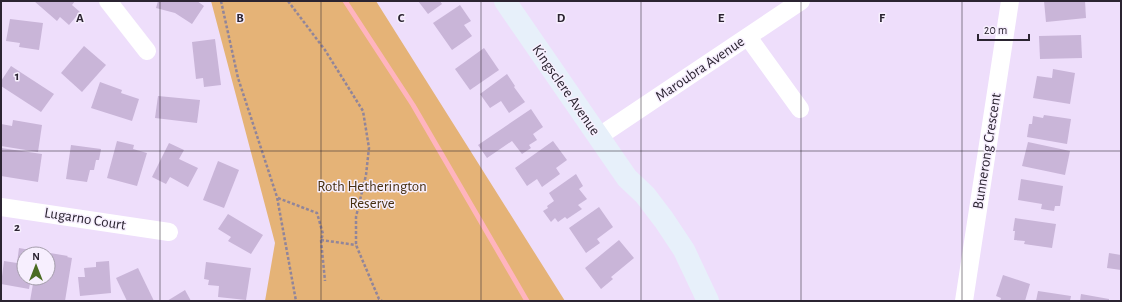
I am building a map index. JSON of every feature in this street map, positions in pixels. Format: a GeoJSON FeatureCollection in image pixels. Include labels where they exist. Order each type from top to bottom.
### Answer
{"type":"FeatureCollection","features":[{"type":"Feature","properties":{"kind":"main road","name":"Kingsclere Avenue"},"geometry":{"type":"LineString","coordinates":[[505,1],[627,178],[645,195],[664,220],[684,250],[708,301]]}},
{"type":"Feature","properties":{"kind":"main road","name":"Kingsclere Avenue"},"geometry":{"type":"LineString","coordinates":[[627,178],[634,200],[675,260],[693,301]]}},
{"type":"Feature","properties":{"kind":"street"},"geometry":{"type":"LineString","coordinates":[[108,1],[147,51]]}},
{"type":"Feature","properties":{"kind":"street","name":"Maroubra Avenue"},"geometry":{"type":"LineString","coordinates":[[598,137],[801,1]]}},
{"type":"Feature","properties":{"kind":"street","name":"Bunnerong Crescent"},"geometry":{"type":"LineString","coordinates":[[964,301],[1010,1]]}},
{"type":"Feature","properties":{"kind":"street"},"geometry":{"type":"LineString","coordinates":[[748,37],[800,109]]}},
{"type":"Feature","properties":{"kind":"street","name":"Lugarno Court"},"geometry":{"type":"LineString","coordinates":[[1,206],[169,232]]}},
{"type":"Feature","properties":{"kind":"path"},"geometry":{"type":"LineString","coordinates":[[221,1],[238,78],[277,197],[296,301]]}},
{"type":"Feature","properties":{"kind":"path"},"geometry":{"type":"LineString","coordinates":[[288,1],[325,50],[363,111],[369,148],[366,175],[356,217],[356,245],[381,300],[376,301]]}},
{"type":"Feature","properties":{"kind":"path"},"geometry":{"type":"LineString","coordinates":[[277,197],[317,213],[323,234],[321,240],[324,282]]}},
{"type":"Feature","properties":{"kind":"path"},"geometry":{"type":"LineString","coordinates":[[321,240],[356,245]]}},
{"type":"Feature","properties":{"kind":"green space","name":"Roth Hetherington Reserve"},"geometry":{"type":"Polygon","coordinates":[[[211,1],[376,1],[565,301],[265,301],[275,243],[211,1]]]}},
{"type":"Feature","properties":{"kind":"building"},"geometry":{"type":"Polygon","coordinates":[[[34,1],[75,1],[72,5],[80,12],[69,25],[60,17],[57,21],[34,1]]]}},
{"type":"Feature","properties":{"kind":"building"},"geometry":{"type":"Polygon","coordinates":[[[158,1],[197,1],[204,6],[192,24],[175,13],[156,8],[158,1]]]}},
{"type":"Feature","properties":{"kind":"building"},"geometry":{"type":"Polygon","coordinates":[[[418,1],[440,1],[442,4],[428,14],[418,1]]]}},
{"type":"Feature","properties":{"kind":"building"},"geometry":{"type":"Polygon","coordinates":[[[1044,1],[1085,1],[1086,18],[1046,22],[1044,1]]]}},
{"type":"Feature","properties":{"kind":"building"},"geometry":{"type":"Polygon","coordinates":[[[460,5],[471,21],[464,25],[472,36],[452,50],[433,23],[460,5]]]}},
{"type":"Feature","properties":{"kind":"building"},"geometry":{"type":"Polygon","coordinates":[[[10,19],[43,23],[39,50],[19,47],[20,43],[6,41],[10,19]]]}},
{"type":"Feature","properties":{"kind":"building"},"geometry":{"type":"Polygon","coordinates":[[[1081,35],[1082,58],[1040,59],[1039,36],[1081,35]]]}},
{"type":"Feature","properties":{"kind":"building"},"geometry":{"type":"Polygon","coordinates":[[[215,39],[221,85],[204,87],[203,78],[196,79],[192,42],[215,39]]]}},
{"type":"Feature","properties":{"kind":"building"},"geometry":{"type":"Polygon","coordinates":[[[84,46],[106,65],[82,92],[61,73],[84,46]]]}},
{"type":"Feature","properties":{"kind":"building"},"geometry":{"type":"Polygon","coordinates":[[[484,48],[499,70],[470,90],[455,69],[484,48]]]}},
{"type":"Feature","properties":{"kind":"building"},"geometry":{"type":"Polygon","coordinates":[[[11,66],[54,94],[41,112],[1,86],[1,81],[11,66]]]}},
{"type":"Feature","properties":{"kind":"building"},"geometry":{"type":"Polygon","coordinates":[[[1053,69],[1075,73],[1070,104],[1033,98],[1037,76],[1052,78],[1053,69]]]}},
{"type":"Feature","properties":{"kind":"building"},"geometry":{"type":"Polygon","coordinates":[[[507,74],[525,102],[509,113],[501,101],[490,108],[480,94],[507,74]]]}},
{"type":"Feature","properties":{"kind":"building"},"geometry":{"type":"Polygon","coordinates":[[[100,82],[122,90],[121,93],[139,99],[132,121],[91,108],[100,82]]]}},
{"type":"Feature","properties":{"kind":"building"},"geometry":{"type":"Polygon","coordinates":[[[158,96],[200,100],[197,123],[155,118],[158,96]]]}},
{"type":"Feature","properties":{"kind":"building"},"geometry":{"type":"Polygon","coordinates":[[[531,109],[543,127],[533,134],[537,140],[529,145],[531,148],[522,154],[512,141],[487,158],[478,145],[531,109]]]}},
{"type":"Feature","properties":{"kind":"building"},"geometry":{"type":"Polygon","coordinates":[[[1044,115],[1071,119],[1067,144],[1027,137],[1029,124],[1032,124],[1033,116],[1043,118],[1044,115]]]}},
{"type":"Feature","properties":{"kind":"building"},"geometry":{"type":"Polygon","coordinates":[[[13,120],[42,125],[38,152],[1,146],[1,124],[12,126],[13,120]]]}},
{"type":"Feature","properties":{"kind":"building"},"geometry":{"type":"Polygon","coordinates":[[[117,141],[134,145],[133,149],[147,153],[137,186],[107,178],[117,141]]]}},
{"type":"Feature","properties":{"kind":"building"},"geometry":{"type":"Polygon","coordinates":[[[553,141],[567,160],[556,168],[560,174],[542,187],[537,179],[527,186],[515,168],[553,141]]]}},
{"type":"Feature","properties":{"kind":"building"},"geometry":{"type":"Polygon","coordinates":[[[1028,142],[1070,151],[1065,175],[1022,166],[1028,142]]]}},
{"type":"Feature","properties":{"kind":"building"},"geometry":{"type":"Polygon","coordinates":[[[169,143],[184,150],[179,159],[198,168],[188,187],[170,177],[166,184],[152,177],[169,143]]]}},
{"type":"Feature","properties":{"kind":"building"},"geometry":{"type":"Polygon","coordinates":[[[71,145],[101,149],[99,160],[96,160],[94,170],[90,170],[87,182],[66,179],[71,145]]]}},
{"type":"Feature","properties":{"kind":"building"},"geometry":{"type":"Polygon","coordinates":[[[1,148],[42,154],[38,182],[1,176],[1,148]]]}},
{"type":"Feature","properties":{"kind":"building"},"geometry":{"type":"Polygon","coordinates":[[[218,161],[239,170],[224,208],[203,200],[218,161]]]}},
{"type":"Feature","properties":{"kind":"building"},"geometry":{"type":"Polygon","coordinates":[[[576,174],[583,186],[579,189],[587,199],[578,205],[582,209],[567,219],[565,217],[558,222],[555,218],[551,222],[543,211],[554,201],[549,193],[576,174]]]}},
{"type":"Feature","properties":{"kind":"building"},"geometry":{"type":"Polygon","coordinates":[[[1021,179],[1063,186],[1060,206],[1055,206],[1054,211],[1041,209],[1042,204],[1018,200],[1021,179]]]}},
{"type":"Feature","properties":{"kind":"building"},"geometry":{"type":"Polygon","coordinates":[[[599,207],[613,227],[597,239],[600,243],[586,253],[569,228],[599,207]]]}},
{"type":"Feature","properties":{"kind":"building"},"geometry":{"type":"Polygon","coordinates":[[[228,214],[263,235],[251,254],[228,241],[231,237],[218,229],[228,214]]]}},
{"type":"Feature","properties":{"kind":"building"},"geometry":{"type":"Polygon","coordinates":[[[1015,218],[1056,224],[1052,248],[1024,244],[1025,241],[1014,240],[1015,231],[1013,231],[1015,218]]]}},
{"type":"Feature","properties":{"kind":"building"},"geometry":{"type":"Polygon","coordinates":[[[619,240],[634,258],[611,277],[613,279],[601,289],[585,268],[619,240]]]}},
{"type":"Feature","properties":{"kind":"building"},"geometry":{"type":"Polygon","coordinates":[[[1109,253],[1121,255],[1121,270],[1107,268],[1109,253]]]}},
{"type":"Feature","properties":{"kind":"building"},"geometry":{"type":"Polygon","coordinates":[[[56,254],[72,258],[65,301],[30,301],[33,286],[56,286],[56,254]]]}},
{"type":"Feature","properties":{"kind":"building"},"geometry":{"type":"Polygon","coordinates":[[[4,261],[16,263],[16,286],[30,286],[29,289],[1,284],[4,261]]]}},
{"type":"Feature","properties":{"kind":"building"},"geometry":{"type":"Polygon","coordinates":[[[109,261],[111,293],[80,296],[78,277],[85,277],[84,268],[96,267],[96,262],[109,261]]]}},
{"type":"Feature","properties":{"kind":"building"},"geometry":{"type":"Polygon","coordinates":[[[206,262],[251,268],[246,300],[218,297],[219,286],[208,285],[209,280],[204,279],[206,262]]]}},
{"type":"Feature","properties":{"kind":"building"},"geometry":{"type":"Polygon","coordinates":[[[138,268],[154,301],[127,301],[116,278],[138,268]]]}},
{"type":"Feature","properties":{"kind":"building"},"geometry":{"type":"Polygon","coordinates":[[[1003,275],[1030,284],[1025,301],[1000,301],[1001,298],[996,296],[1003,275]]]}},
{"type":"Feature","properties":{"kind":"building"},"geometry":{"type":"Polygon","coordinates":[[[185,290],[191,301],[167,301],[185,290]]]}},
{"type":"Feature","properties":{"kind":"building"},"geometry":{"type":"Polygon","coordinates":[[[1038,291],[1071,296],[1070,301],[1036,301],[1038,291]]]}},
{"type":"Feature","properties":{"kind":"building"},"geometry":{"type":"Polygon","coordinates":[[[1081,294],[1109,299],[1109,301],[1080,301],[1081,294]]]}},
{"type":"Feature","properties":{"kind":"waterway"},"geometry":{"type":"LineString","coordinates":[[345,1],[413,105],[527,301]]}}]}
